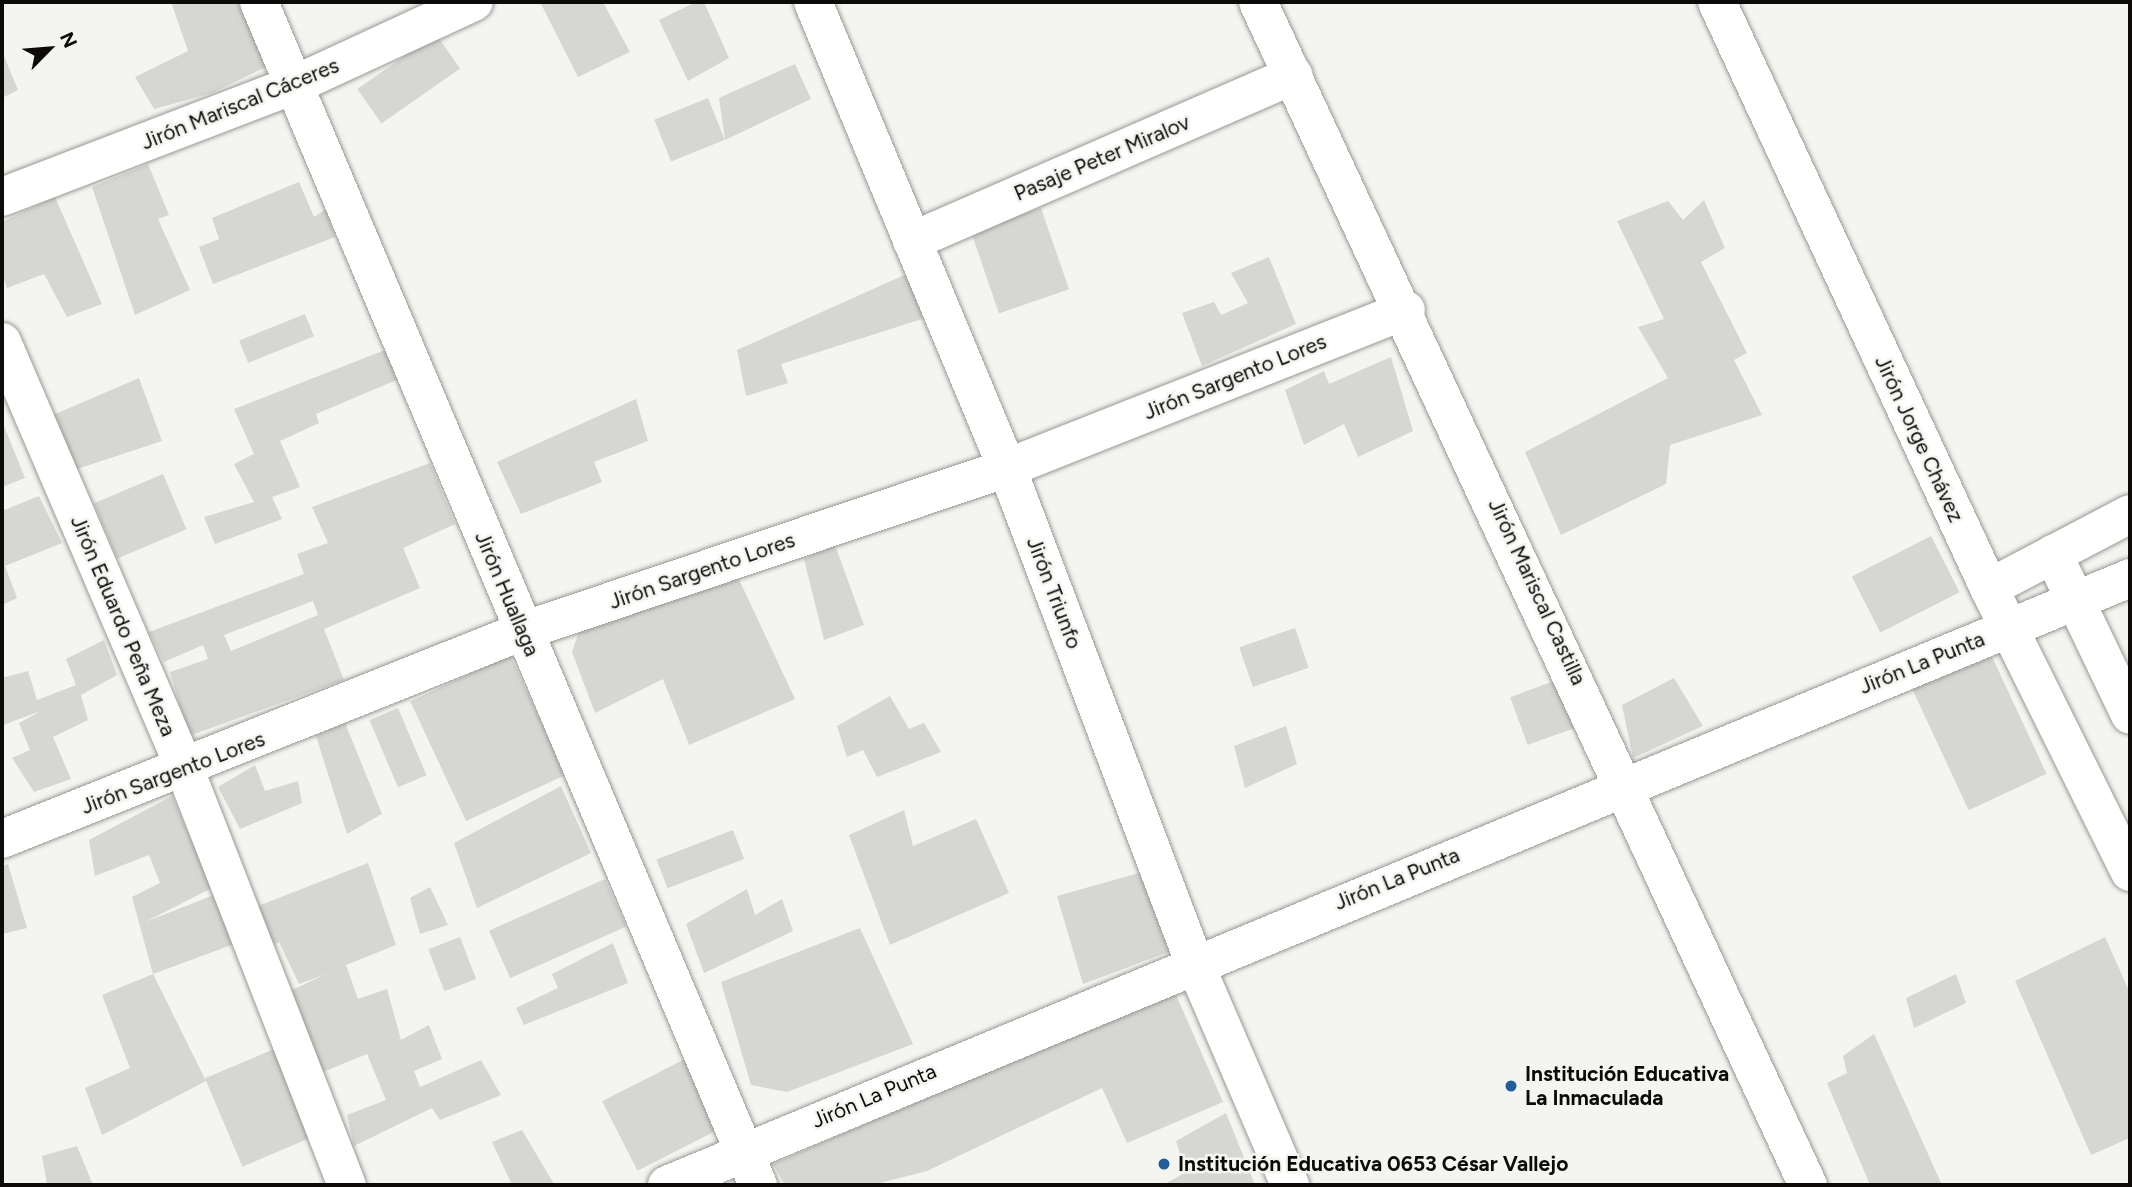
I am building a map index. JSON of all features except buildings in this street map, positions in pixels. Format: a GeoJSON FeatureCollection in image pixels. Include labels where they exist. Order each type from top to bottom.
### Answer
{"type":"FeatureCollection","features":[{"type":"Feature","properties":{"kind":"street","name":"Jirón Huallaga"},"geometry":{"type":"LineString","coordinates":[[259,2],[758,1185]]}},
{"type":"Feature","properties":{"kind":"street","name":"Jirón Mariscal Cáceres"},"geometry":{"type":"LineString","coordinates":[[2,197],[294,85],[474,2]]}},
{"type":"Feature","properties":{"kind":"street","name":"Jirón Triunfo"},"geometry":{"type":"LineString","coordinates":[[813,2],[1007,468],[1194,962],[1290,1185]]}},
{"type":"Feature","properties":{"kind":"street","name":"Jirón Mariscal Castilla"},"geometry":{"type":"LineString","coordinates":[[1258,2],[1406,310],[1627,785],[1808,1185]]}},
{"type":"Feature","properties":{"kind":"street","name":"Jirón Jorge Chávez"},"geometry":{"type":"LineString","coordinates":[[1717,2],[1989,588],[2011,627],[2130,872]]}},
{"type":"Feature","properties":{"kind":"street","name":"Pasaje Peter Miralov"},"geometry":{"type":"LineString","coordinates":[[912,240],[1293,75]]}},
{"type":"Feature","properties":{"kind":"street","name":"Jirón Sargento Lores"},"geometry":{"type":"LineString","coordinates":[[2,839],[185,770],[523,631],[1007,468],[1406,310]]}},
{"type":"Feature","properties":{"kind":"street","name":"Jirón Eduardo Peña Meza"},"geometry":{"type":"LineString","coordinates":[[2,342],[185,770],[347,1185]]}},
{"type":"Feature","properties":{"kind":"street"},"geometry":{"type":"LineString","coordinates":[[1989,588],[2130,514]]}},
{"type":"Feature","properties":{"kind":"street"},"geometry":{"type":"LineString","coordinates":[[2053,554],[2130,716]]}},
{"type":"Feature","properties":{"kind":"street","name":"Jirón La Punta"},"geometry":{"type":"LineString","coordinates":[[667,1185],[1194,962],[2011,627],[2077,603],[2130,578]]}},
{"type":"Feature","properties":{"kind":"place","name":"Institución Educativa La Inmaculada"},"geometry":{"type":"Point","coordinates":[1511,1086]}},
{"type":"Feature","properties":{"kind":"place","name":"Institución Educativa 0653 César Vallejo"},"geometry":{"type":"Point","coordinates":[1164,1164]}}]}
